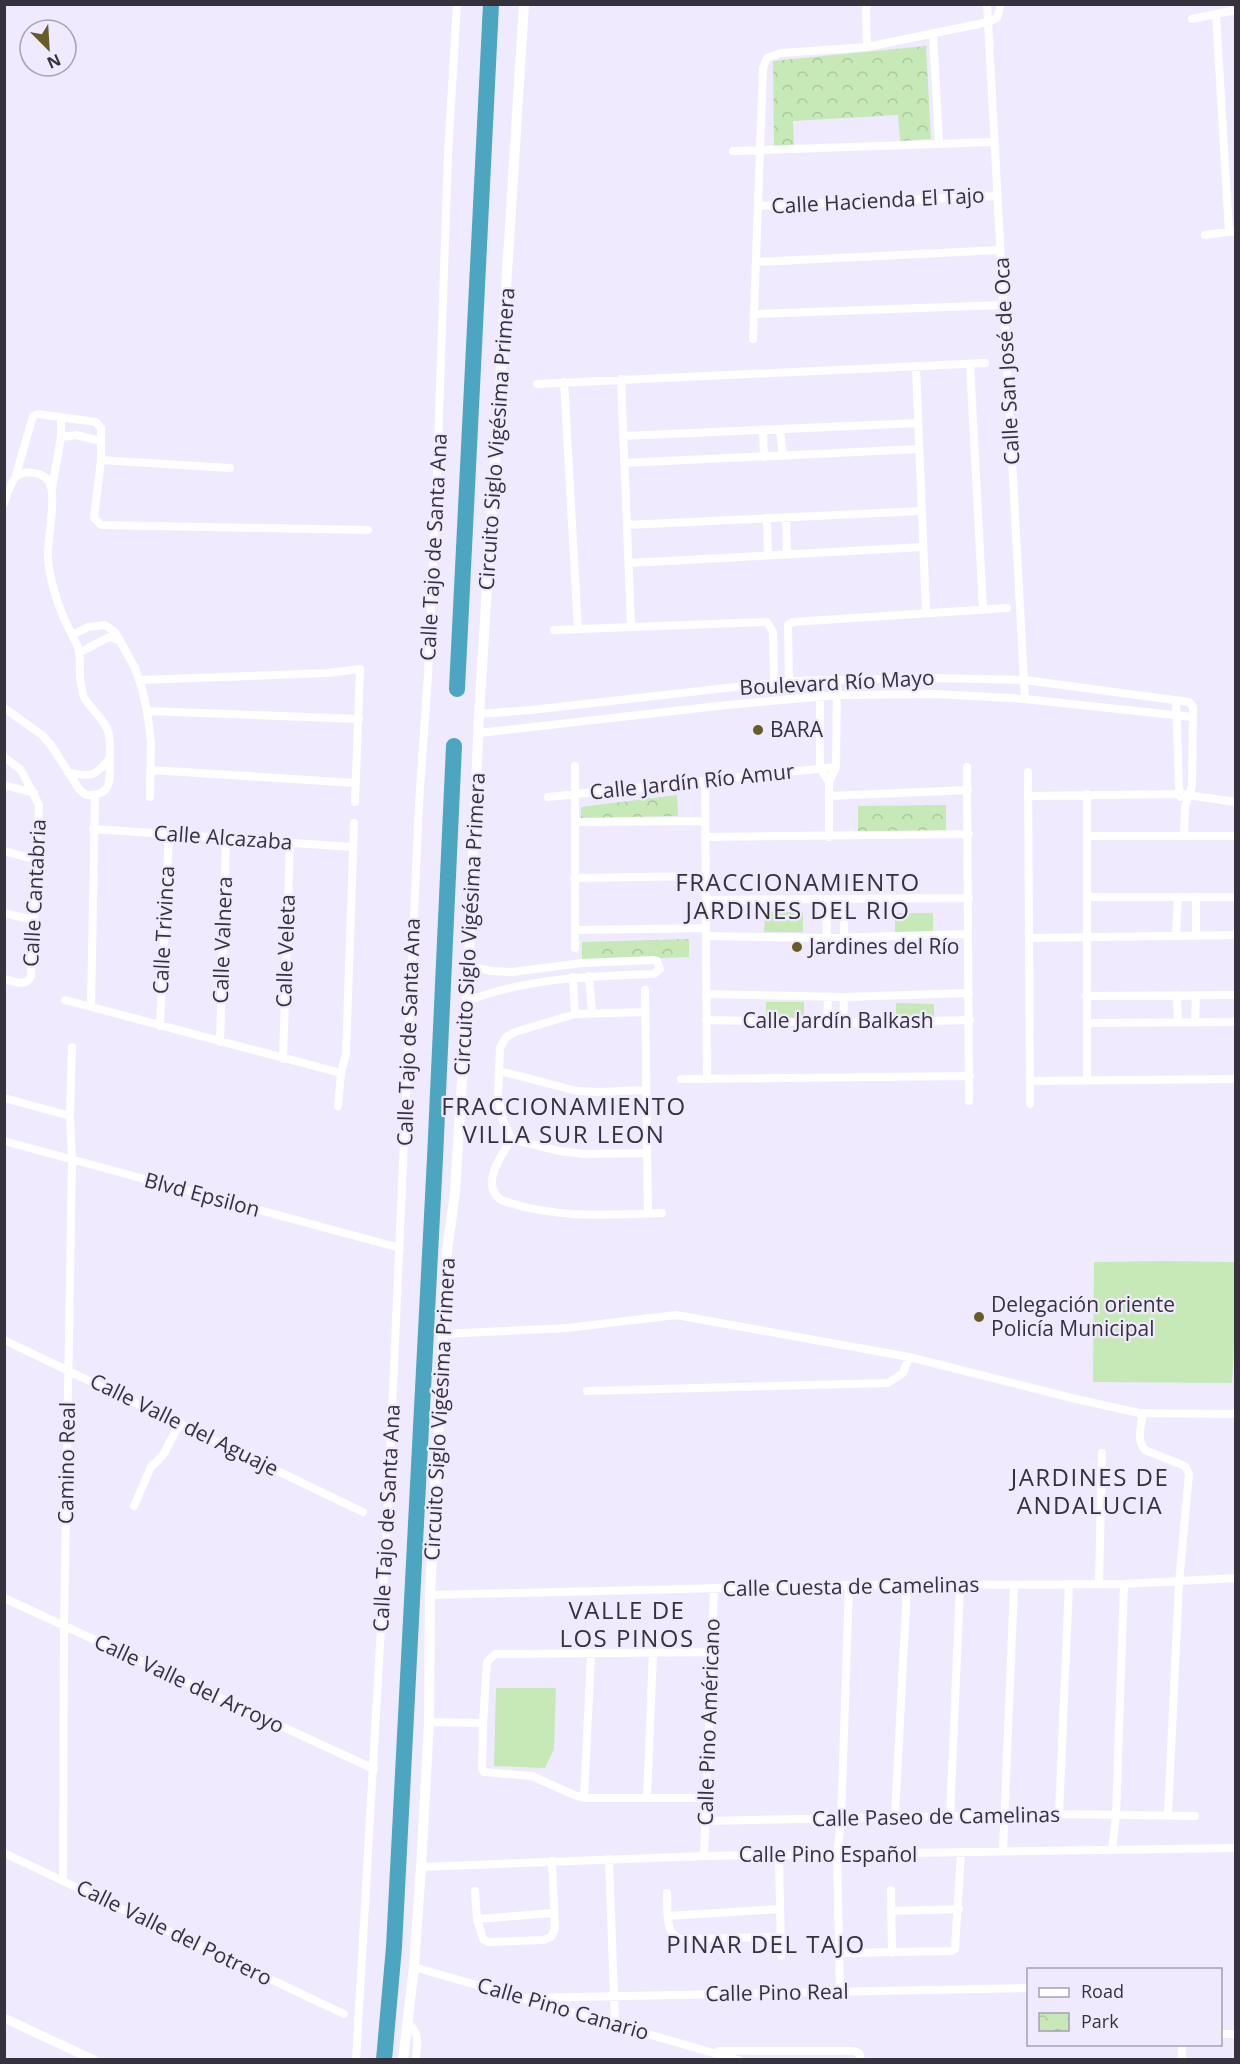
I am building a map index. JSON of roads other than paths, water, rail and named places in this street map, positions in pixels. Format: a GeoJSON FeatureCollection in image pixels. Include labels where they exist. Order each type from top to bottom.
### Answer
{"type":"FeatureCollection","features":[{"type":"Feature","properties":{"kind":"main road","name":"Circuito Siglo Vigésima Primera"},"geometry":{"type":"LineString","coordinates":[[403,2060],[414,1967],[421,1867],[429,1722],[430,1595],[447,1252],[455,1192],[467,1001],[480,714],[524,4]]}},
{"type":"Feature","properties":{"kind":"street","name":"Calle Tajo de Santa Ana"},"geometry":{"type":"LineString","coordinates":[[356,2060],[374,1769],[400,1248],[418,803],[428,675],[447,154],[457,4]]}},
{"type":"Feature","properties":{"kind":"street","name":"Calle San José de Oca"},"geometry":{"type":"LineString","coordinates":[[987,4],[1025,699]]}},
{"type":"Feature","properties":{"kind":"street"},"geometry":{"type":"LineString","coordinates":[[753,339],[764,68],[767,58],[781,53],[867,47],[988,22],[997,18],[1000,4]]}},
{"type":"Feature","properties":{"kind":"street"},"geometry":{"type":"LineString","coordinates":[[865,6],[867,47]]}},
{"type":"Feature","properties":{"kind":"street"},"geometry":{"type":"LineString","coordinates":[[1192,19],[1236,10]]}},
{"type":"Feature","properties":{"kind":"street"},"geometry":{"type":"LineString","coordinates":[[1205,235],[1232,231],[1216,14]]}},
{"type":"Feature","properties":{"kind":"street"},"geometry":{"type":"LineString","coordinates":[[933,33],[939,143]]}},
{"type":"Feature","properties":{"kind":"street"},"geometry":{"type":"LineString","coordinates":[[733,151],[994,142]]}},
{"type":"Feature","properties":{"kind":"street","name":"Calle Hacienda El Tajo"},"geometry":{"type":"LineString","coordinates":[[758,206],[997,195]]}},
{"type":"Feature","properties":{"kind":"street"},"geometry":{"type":"LineString","coordinates":[[756,262],[1000,250]]}},
{"type":"Feature","properties":{"kind":"street"},"geometry":{"type":"LineString","coordinates":[[754,314],[1003,305]]}},
{"type":"Feature","properties":{"kind":"street"},"geometry":{"type":"LineString","coordinates":[[537,384],[985,363]]}},
{"type":"Feature","properties":{"kind":"street"},"geometry":{"type":"LineString","coordinates":[[970,364],[983,609]]}},
{"type":"Feature","properties":{"kind":"street"},"geometry":{"type":"LineString","coordinates":[[915,368],[926,612]]}},
{"type":"Feature","properties":{"kind":"street"},"geometry":{"type":"LineString","coordinates":[[621,379],[631,627]]}},
{"type":"Feature","properties":{"kind":"street"},"geometry":{"type":"LineString","coordinates":[[564,382],[578,629]]}},
{"type":"Feature","properties":{"kind":"street"},"geometry":{"type":"LineString","coordinates":[[4,503],[15,478],[33,416],[38,414],[96,422],[101,428],[94,518],[102,525],[368,530]]}},
{"type":"Feature","properties":{"kind":"street"},"geometry":{"type":"LineString","coordinates":[[4,708],[42,735],[79,789],[86,795],[100,794],[108,788],[111,746],[107,729],[84,697],[79,676],[79,653],[55,595],[49,570],[48,541],[52,488],[62,417]]}},
{"type":"Feature","properties":{"kind":"street"},"geometry":{"type":"LineString","coordinates":[[623,436],[918,423]]}},
{"type":"Feature","properties":{"kind":"street"},"geometry":{"type":"LineString","coordinates":[[780,430],[783,456]]}},
{"type":"Feature","properties":{"kind":"street"},"geometry":{"type":"LineString","coordinates":[[763,431],[764,457]]}},
{"type":"Feature","properties":{"kind":"street"},"geometry":{"type":"LineString","coordinates":[[61,437],[76,435],[100,441]]}},
{"type":"Feature","properties":{"kind":"street"},"geometry":{"type":"LineString","coordinates":[[624,463],[919,449]]}},
{"type":"Feature","properties":{"kind":"street"},"geometry":{"type":"LineString","coordinates":[[100,460],[230,468]]}},
{"type":"Feature","properties":{"kind":"street"},"geometry":{"type":"LineString","coordinates":[[15,478],[30,472],[42,475],[52,488]]}},
{"type":"Feature","properties":{"kind":"street"},"geometry":{"type":"LineString","coordinates":[[627,525],[922,511]]}},
{"type":"Feature","properties":{"kind":"street"},"geometry":{"type":"LineString","coordinates":[[767,518],[768,555]]}},
{"type":"Feature","properties":{"kind":"street"},"geometry":{"type":"LineString","coordinates":[[786,518],[787,554]]}},
{"type":"Feature","properties":{"kind":"street"},"geometry":{"type":"LineString","coordinates":[[629,563],[923,547]]}},
{"type":"Feature","properties":{"kind":"street"},"geometry":{"type":"LineString","coordinates":[[789,681],[788,625],[793,621],[1007,608]]}},
{"type":"Feature","properties":{"kind":"street"},"geometry":{"type":"LineString","coordinates":[[554,630],[767,622],[773,632],[774,683]]}},
{"type":"Feature","properties":{"kind":"street"},"geometry":{"type":"LineString","coordinates":[[72,635],[88,627],[105,625],[115,632],[135,668],[147,711],[152,770],[150,797]]}},
{"type":"Feature","properties":{"kind":"street"},"geometry":{"type":"LineString","coordinates":[[79,653],[106,638],[111,637],[119,642]]}},
{"type":"Feature","properties":{"kind":"street"},"geometry":{"type":"LineString","coordinates":[[139,680],[328,673],[360,669],[355,802]]}},
{"type":"Feature","properties":{"kind":"street","name":"Boulevard Río Mayo"},"geometry":{"type":"LineString","coordinates":[[479,733],[837,695],[936,694],[1025,699],[1192,717],[1193,706],[1189,702],[1025,680],[930,678],[789,681],[480,714]]}},
{"type":"Feature","properties":{"kind":"street"},"geometry":{"type":"LineString","coordinates":[[820,680],[820,768],[829,782]]}},
{"type":"Feature","properties":{"kind":"street"},"geometry":{"type":"LineString","coordinates":[[829,837],[829,782],[836,767],[837,680]]}},
{"type":"Feature","properties":{"kind":"street"},"geometry":{"type":"LineString","coordinates":[[1176,700],[1180,794],[1185,807]]}},
{"type":"Feature","properties":{"kind":"street"},"geometry":{"type":"LineString","coordinates":[[147,711],[359,719]]}},
{"type":"Feature","properties":{"kind":"street"},"geometry":{"type":"LineString","coordinates":[[1184,835],[1185,807],[1192,786],[1192,717]]}},
{"type":"Feature","properties":{"kind":"street","name":"Calle Cantabria"},"geometry":{"type":"LineString","coordinates":[[4,757],[21,770],[39,806],[31,976],[28,982],[4,978]]}},
{"type":"Feature","properties":{"kind":"street"},"geometry":{"type":"LineString","coordinates":[[68,772],[84,776],[93,774],[101,771],[110,758]]}},
{"type":"Feature","properties":{"kind":"street"},"geometry":{"type":"LineString","coordinates":[[575,766],[575,948]]}},
{"type":"Feature","properties":{"kind":"street","name":"Calle Jardín Río Amur"},"geometry":{"type":"LineString","coordinates":[[548,797],[836,767]]}},
{"type":"Feature","properties":{"kind":"street"},"geometry":{"type":"LineString","coordinates":[[967,767],[969,1101]]}},
{"type":"Feature","properties":{"kind":"street"},"geometry":{"type":"LineString","coordinates":[[152,770],[356,783]]}},
{"type":"Feature","properties":{"kind":"street"},"geometry":{"type":"LineString","coordinates":[[1028,772],[1030,1104]]}},
{"type":"Feature","properties":{"kind":"street"},"geometry":{"type":"LineString","coordinates":[[705,780],[707,1078]]}},
{"type":"Feature","properties":{"kind":"street"},"geometry":{"type":"LineString","coordinates":[[4,785],[34,793]]}},
{"type":"Feature","properties":{"kind":"street"},"geometry":{"type":"LineString","coordinates":[[829,796],[968,790]]}},
{"type":"Feature","properties":{"kind":"street"},"geometry":{"type":"LineString","coordinates":[[1087,794],[1087,1079]]}},
{"type":"Feature","properties":{"kind":"street"},"geometry":{"type":"LineString","coordinates":[[1029,796],[1180,794],[1236,802]]}},
{"type":"Feature","properties":{"kind":"street"},"geometry":{"type":"LineString","coordinates":[[91,1007],[95,795]]}},
{"type":"Feature","properties":{"kind":"street"},"geometry":{"type":"LineString","coordinates":[[575,822],[705,821]]}},
{"type":"Feature","properties":{"kind":"street"},"geometry":{"type":"LineString","coordinates":[[338,1106],[341,1073],[346,1054],[354,823]]}},
{"type":"Feature","properties":{"kind":"street","name":"Calle Alcazaba"},"geometry":{"type":"LineString","coordinates":[[93,829],[353,846]]}},
{"type":"Feature","properties":{"kind":"street","name":"Calle Trivinca"},"geometry":{"type":"LineString","coordinates":[[160,1026],[169,834]]}},
{"type":"Feature","properties":{"kind":"street"},"geometry":{"type":"LineString","coordinates":[[706,837],[969,834]]}},
{"type":"Feature","properties":{"kind":"street"},"geometry":{"type":"LineString","coordinates":[[1087,836],[1236,836]]}},
{"type":"Feature","properties":{"kind":"street","name":"Calle Valnera"},"geometry":{"type":"LineString","coordinates":[[220,1042],[226,838]]}},
{"type":"Feature","properties":{"kind":"street","name":"Calle Veleta"},"geometry":{"type":"LineString","coordinates":[[283,1059],[290,842]]}},
{"type":"Feature","properties":{"kind":"street"},"geometry":{"type":"LineString","coordinates":[[4,851],[37,860]]}},
{"type":"Feature","properties":{"kind":"street"},"geometry":{"type":"LineString","coordinates":[[574,878],[706,876]]}},
{"type":"Feature","properties":{"kind":"street"},"geometry":{"type":"LineString","coordinates":[[706,900],[969,897]]}},
{"type":"Feature","properties":{"kind":"street"},"geometry":{"type":"LineString","coordinates":[[1088,897],[1236,897]]}},
{"type":"Feature","properties":{"kind":"street"},"geometry":{"type":"LineString","coordinates":[[1176,935],[1178,897]]}},
{"type":"Feature","properties":{"kind":"street"},"geometry":{"type":"LineString","coordinates":[[1196,897],[1196,935]]}},
{"type":"Feature","properties":{"kind":"street"},"geometry":{"type":"LineString","coordinates":[[826,900],[827,938]]}},
{"type":"Feature","properties":{"kind":"street"},"geometry":{"type":"LineString","coordinates":[[844,900],[844,938]]}},
{"type":"Feature","properties":{"kind":"street"},"geometry":{"type":"LineString","coordinates":[[4,913],[34,920]]}},
{"type":"Feature","properties":{"kind":"street"},"geometry":{"type":"LineString","coordinates":[[574,930],[706,932],[827,938],[969,934]]}},
{"type":"Feature","properties":{"kind":"street"},"geometry":{"type":"LineString","coordinates":[[1030,938],[1236,935]]}},
{"type":"Feature","properties":{"kind":"street"},"geometry":{"type":"LineString","coordinates":[[467,1001],[515,986],[573,977],[654,974],[660,969],[657,962],[641,961],[582,963],[512,972],[491,971],[468,966]]}},
{"type":"Feature","properties":{"kind":"street"},"geometry":{"type":"LineString","coordinates":[[512,972],[515,986]]}},
{"type":"Feature","properties":{"kind":"street"},"geometry":{"type":"LineString","coordinates":[[589,976],[592,1013]]}},
{"type":"Feature","properties":{"kind":"street"},"geometry":{"type":"LineString","coordinates":[[573,977],[575,1014]]}},
{"type":"Feature","properties":{"kind":"street"},"geometry":{"type":"LineString","coordinates":[[645,990],[648,1213]]}},
{"type":"Feature","properties":{"kind":"street","name":"Calle Jardín Balkash"},"geometry":{"type":"LineString","coordinates":[[706,994],[844,997],[969,993]]}},
{"type":"Feature","properties":{"kind":"street"},"geometry":{"type":"LineString","coordinates":[[1178,995],[1178,1023]]}},
{"type":"Feature","properties":{"kind":"street"},"geometry":{"type":"LineString","coordinates":[[1195,1023],[1196,995]]}},
{"type":"Feature","properties":{"kind":"street"},"geometry":{"type":"LineString","coordinates":[[1086,996],[1236,995]]}},
{"type":"Feature","properties":{"kind":"street"},"geometry":{"type":"LineString","coordinates":[[828,997],[828,1023]]}},
{"type":"Feature","properties":{"kind":"street"},"geometry":{"type":"LineString","coordinates":[[843,1023],[844,997]]}},
{"type":"Feature","properties":{"kind":"street"},"geometry":{"type":"LineString","coordinates":[[65,1000],[341,1073]]}},
{"type":"Feature","properties":{"kind":"street"},"geometry":{"type":"LineString","coordinates":[[645,1012],[575,1014],[515,1032],[506,1037],[500,1048],[499,1106],[511,1139],[492,1174],[492,1187],[496,1197],[509,1203],[556,1214],[662,1213]]}},
{"type":"Feature","properties":{"kind":"street","name":"Calle Jardín Balkash"},"geometry":{"type":"LineString","coordinates":[[706,1020],[843,1023],[970,1020]]}},
{"type":"Feature","properties":{"kind":"street"},"geometry":{"type":"LineString","coordinates":[[1087,1023],[1236,1022]]}},
{"type":"Feature","properties":{"kind":"street","name":"Camino Real"},"geometry":{"type":"LineString","coordinates":[[63,1880],[72,1047]]}},
{"type":"Feature","properties":{"kind":"street"},"geometry":{"type":"LineString","coordinates":[[500,1071],[577,1091],[646,1090]]}},
{"type":"Feature","properties":{"kind":"street"},"geometry":{"type":"LineString","coordinates":[[681,1079],[970,1076]]}},
{"type":"Feature","properties":{"kind":"street"},"geometry":{"type":"LineString","coordinates":[[1030,1082],[1087,1079],[1236,1079]]}},
{"type":"Feature","properties":{"kind":"street"},"geometry":{"type":"LineString","coordinates":[[4,1098],[70,1116]]}},
{"type":"Feature","properties":{"kind":"street"},"geometry":{"type":"LineString","coordinates":[[511,1139],[560,1151],[584,1154],[646,1153]]}},
{"type":"Feature","properties":{"kind":"street","name":"Blvd Epsilon"},"geometry":{"type":"LineString","coordinates":[[4,1141],[400,1248]]}},
{"type":"Feature","properties":{"kind":"street"},"geometry":{"type":"LineString","coordinates":[[443,1334],[567,1328],[676,1316],[909,1357],[1076,1399],[1143,1413],[1236,1414]]}},
{"type":"Feature","properties":{"kind":"street","name":"Calle Valle del Aguaje"},"geometry":{"type":"LineString","coordinates":[[4,1340],[363,1512]]}},
{"type":"Feature","properties":{"kind":"street"},"geometry":{"type":"LineString","coordinates":[[587,1391],[888,1383],[903,1373],[909,1357]]}},
{"type":"Feature","properties":{"kind":"street"},"geometry":{"type":"LineString","coordinates":[[1143,1413],[1140,1441],[1145,1450],[1185,1466],[1189,1471],[1179,1582],[1168,1814]]}},
{"type":"Feature","properties":{"kind":"street"},"geometry":{"type":"LineString","coordinates":[[134,1506],[151,1467],[164,1455],[180,1423]]}},
{"type":"Feature","properties":{"kind":"street"},"geometry":{"type":"LineString","coordinates":[[1099,1583],[1102,1453]]}},
{"type":"Feature","properties":{"kind":"street","name":"Calle Cuesta de Camelinas"},"geometry":{"type":"LineString","coordinates":[[430,1595],[849,1585],[1124,1584],[1236,1578]]}},
{"type":"Feature","properties":{"kind":"street"},"geometry":{"type":"LineString","coordinates":[[1059,1814],[1069,1584]]}},
{"type":"Feature","properties":{"kind":"street"},"geometry":{"type":"LineString","coordinates":[[1112,1850],[1116,1815],[1124,1584]]}},
{"type":"Feature","properties":{"kind":"street"},"geometry":{"type":"LineString","coordinates":[[840,1991],[837,1855],[841,1820],[849,1585]]}},
{"type":"Feature","properties":{"kind":"street"},"geometry":{"type":"LineString","coordinates":[[895,1816],[907,1586]]}},
{"type":"Feature","properties":{"kind":"street"},"geometry":{"type":"LineString","coordinates":[[950,1817],[960,1586]]}},
{"type":"Feature","properties":{"kind":"street"},"geometry":{"type":"LineString","coordinates":[[1003,1851],[1014,1586]]}},
{"type":"Feature","properties":{"kind":"street","name":"Calle Pino Américano"},"geometry":{"type":"LineString","coordinates":[[704,1856],[714,1589]]}},
{"type":"Feature","properties":{"kind":"street","name":"Calle Valle del Arroyo"},"geometry":{"type":"LineString","coordinates":[[4,1598],[374,1769]]}},
{"type":"Feature","properties":{"kind":"street"},"geometry":{"type":"LineString","coordinates":[[705,1798],[584,1798],[532,1776],[484,1772],[482,1769],[483,1723],[487,1662],[489,1657],[495,1654],[713,1652]]}},
{"type":"Feature","properties":{"kind":"street"},"geometry":{"type":"LineString","coordinates":[[647,1797],[652,1653]]}},
{"type":"Feature","properties":{"kind":"street"},"geometry":{"type":"LineString","coordinates":[[584,1798],[591,1654]]}},
{"type":"Feature","properties":{"kind":"street"},"geometry":{"type":"LineString","coordinates":[[429,1722],[483,1723]]}},
{"type":"Feature","properties":{"kind":"street","name":"Calle Paseo de Camelinas"},"geometry":{"type":"LineString","coordinates":[[705,1821],[1059,1814],[1195,1816]]}},
{"type":"Feature","properties":{"kind":"street","name":"Calle Pino Español"},"geometry":{"type":"LineString","coordinates":[[421,1867],[779,1854],[1236,1848]]}},
{"type":"Feature","properties":{"kind":"street","name":"Calle Valle del Potrero"},"geometry":{"type":"LineString","coordinates":[[4,1853],[344,2014]]}},
{"type":"Feature","properties":{"kind":"street"},"geometry":{"type":"LineString","coordinates":[[839,1953],[952,1951],[957,1945],[961,1853]]}},
{"type":"Feature","properties":{"kind":"street"},"geometry":{"type":"LineString","coordinates":[[779,1854],[781,1956]]}},
{"type":"Feature","properties":{"kind":"street"},"geometry":{"type":"LineString","coordinates":[[609,1859],[615,2023]]}},
{"type":"Feature","properties":{"kind":"street"},"geometry":{"type":"LineString","coordinates":[[475,1891],[479,1932],[483,1939],[488,1942],[543,1940],[551,1937],[555,1929],[552,1861]]}},
{"type":"Feature","properties":{"kind":"street"},"geometry":{"type":"LineString","coordinates":[[891,1890],[892,1953]]}},
{"type":"Feature","properties":{"kind":"street"},"geometry":{"type":"LineString","coordinates":[[668,1893],[668,1916],[672,1935],[680,1939],[780,1937]]}},
{"type":"Feature","properties":{"kind":"street"},"geometry":{"type":"LineString","coordinates":[[668,1916],[780,1909]]}},
{"type":"Feature","properties":{"kind":"street"},"geometry":{"type":"LineString","coordinates":[[892,1911],[959,1909]]}},
{"type":"Feature","properties":{"kind":"street"},"geometry":{"type":"LineString","coordinates":[[477,1919],[554,1913]]}},
{"type":"Feature","properties":{"kind":"street","name":"Calle Pino Canario"},"geometry":{"type":"LineString","coordinates":[[414,1967],[712,2051]]}},
{"type":"Feature","properties":{"kind":"street","name":"Calle Pino Real"},"geometry":{"type":"LineString","coordinates":[[525,1998],[1027,1988]]}},
{"type":"Feature","properties":{"kind":"street"},"geometry":{"type":"LineString","coordinates":[[4,2018],[94,2060]]}},
{"type":"Feature","properties":{"kind":"street"},"geometry":{"type":"LineString","coordinates":[[407,2023],[413,2027],[418,2037],[416,2060]]}},
{"type":"Feature","properties":{"kind":"street"},"geometry":{"type":"LineString","coordinates":[[712,2051],[738,2060]]}},
{"type":"Feature","properties":{"kind":"street"},"geometry":{"type":"LineString","coordinates":[[712,2051],[853,2051],[858,2053],[861,2060]]}},
{"type":"Feature","properties":{"kind":"waterway"},"geometry":{"type":"LineString","coordinates":[[457,689],[491,4]]}},
{"type":"Feature","properties":{"kind":"waterway"},"geometry":{"type":"LineString","coordinates":[[384,2060],[394,1947],[454,746]]}},
{"type":"Feature","properties":{"kind":"place","name":"BARA"},"geometry":{"type":"Point","coordinates":[758,730]}},
{"type":"Feature","properties":{"kind":"place","name":"Jardines del Río"},"geometry":{"type":"Point","coordinates":[797,947]}},
{"type":"Feature","properties":{"kind":"place","name":"Delegación oriente Policía Municipal"},"geometry":{"type":"Point","coordinates":[979,1317]}},
{"type":"Feature","properties":{"kind":"district","name":"FRACCIONAMIENTO JARDINES DEL RIO"},"geometry":{"type":"Point","coordinates":[798,897]}},
{"type":"Feature","properties":{"kind":"district","name":"FRACCIONAMIENTO VILLA SUR LEON"},"geometry":{"type":"Point","coordinates":[564,1121]}},
{"type":"Feature","properties":{"kind":"district","name":"JARDINES DE ANDALUCIA"},"geometry":{"type":"Point","coordinates":[1090,1492]}},
{"type":"Feature","properties":{"kind":"district","name":"VALLE DE LOS PINOS"},"geometry":{"type":"Point","coordinates":[627,1625]}},
{"type":"Feature","properties":{"kind":"district","name":"PINAR DEL TAJO"},"geometry":{"type":"Point","coordinates":[766,1945]}}]}
